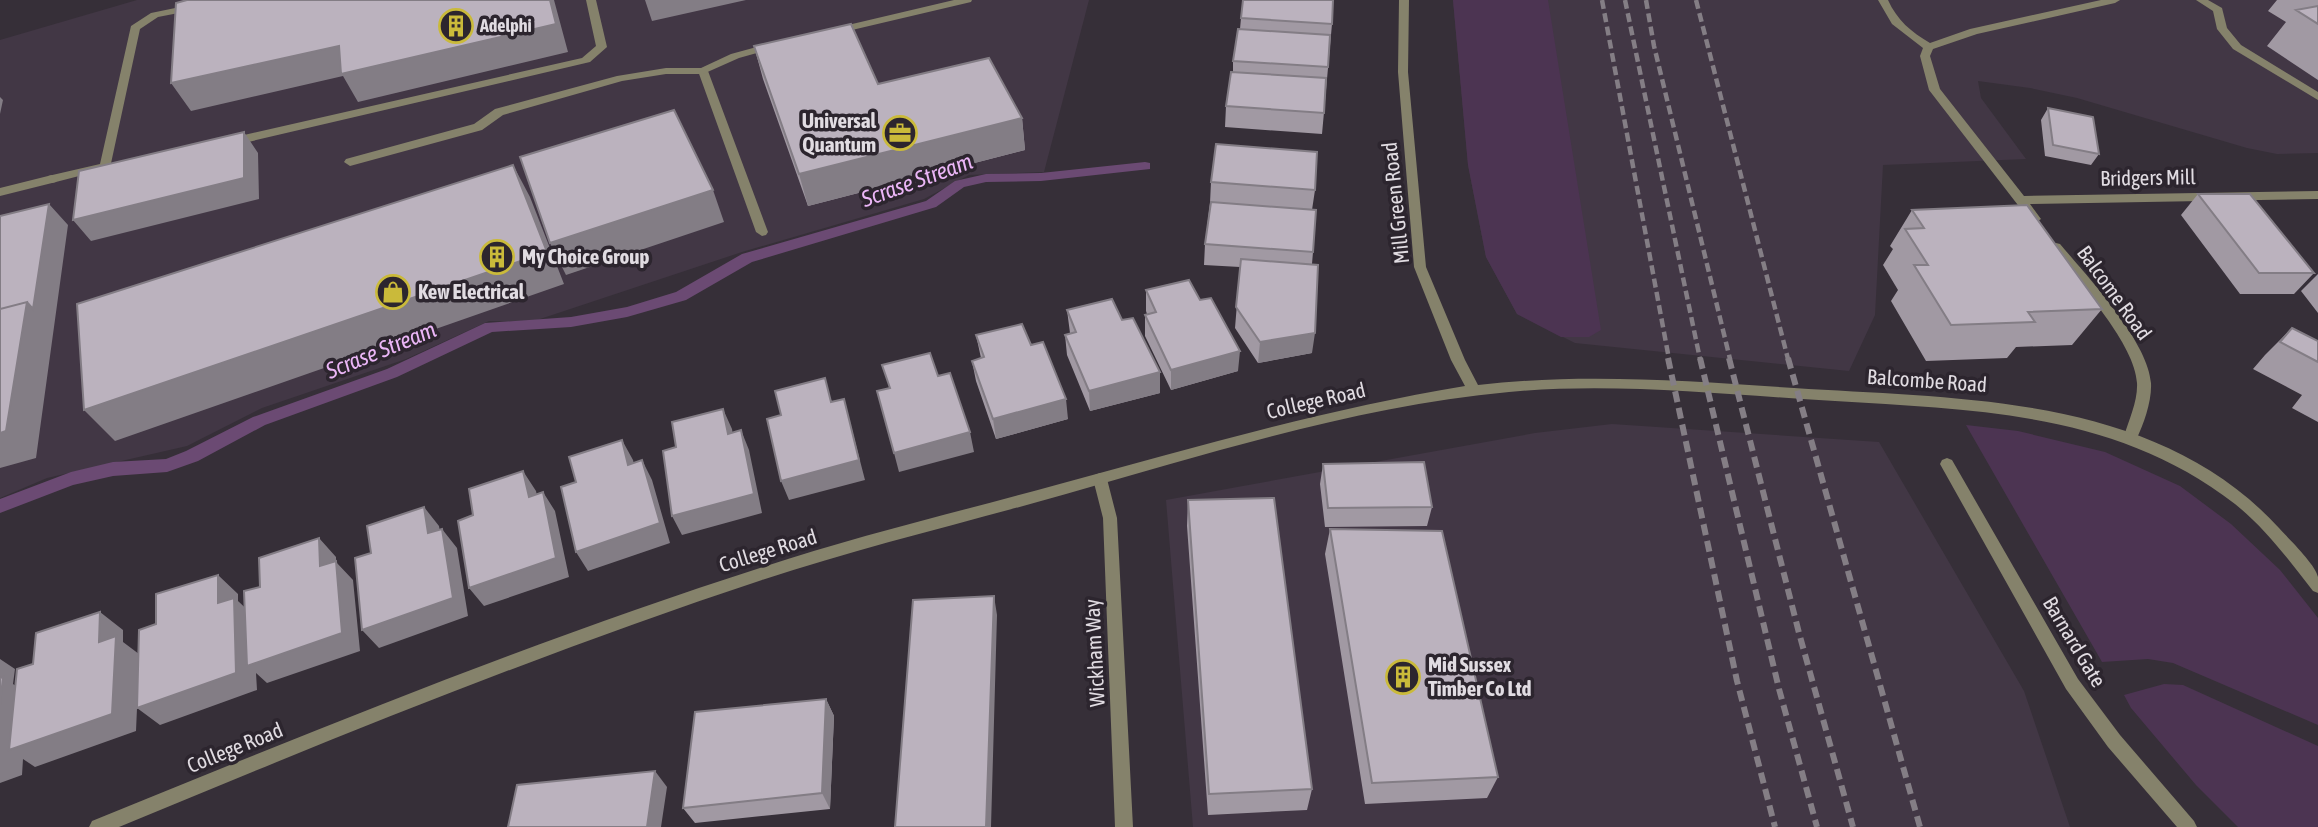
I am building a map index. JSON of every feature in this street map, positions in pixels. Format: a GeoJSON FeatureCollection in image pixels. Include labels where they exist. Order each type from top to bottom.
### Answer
{"type":"FeatureCollection","features":[{"type":"Feature","properties":{"kind":"street"},"geometry":{"type":"LineString","coordinates":[[106,165],[135,28],[155,15],[230,0]]}},
{"type":"Feature","properties":{"kind":"street"},"geometry":{"type":"LineString","coordinates":[[214,146],[586,60],[602,47],[591,0]]}},
{"type":"Feature","properties":{"kind":"street"},"geometry":{"type":"LineString","coordinates":[[827,33],[967,0]]}},
{"type":"Feature","properties":{"kind":"street","name":"Mill Green Road"},"geometry":{"type":"LineString","coordinates":[[1404,0],[1403,72],[1420,267],[1458,360],[1474,391]]}},
{"type":"Feature","properties":{"kind":"street"},"geometry":{"type":"LineString","coordinates":[[1883,0],[1889,16],[1907,34],[1929,47],[1974,31],[2115,0]]}},
{"type":"Feature","properties":{"kind":"street"},"geometry":{"type":"LineString","coordinates":[[2201,0],[2218,10],[2222,29],[2237,47],[2318,97]]}},
{"type":"Feature","properties":{"kind":"street"},"geometry":{"type":"LineString","coordinates":[[350,162],[478,127],[499,112],[621,78],[666,71],[703,71],[736,56],[778,44]]}},
{"type":"Feature","properties":{"kind":"street","name":"Balcome Road"},"geometry":{"type":"LineString","coordinates":[[1929,47],[1925,56],[1935,90],[2121,331],[2137,358],[2144,382],[2131,436]]}},
{"type":"Feature","properties":{"kind":"street"},"geometry":{"type":"LineString","coordinates":[[703,71],[762,232]]}},
{"type":"Feature","properties":{"kind":"street"},"geometry":{"type":"LineString","coordinates":[[0,192],[106,165],[120,164]]}},
{"type":"Feature","properties":{"kind":"street","name":"Bridgers Mill"},"geometry":{"type":"LineString","coordinates":[[2020,200],[2318,195]]}},
{"type":"Feature","properties":{"kind":"street","name":"Balcombe Road"},"geometry":{"type":"LineString","coordinates":[[1474,391],[1615,383],[1945,401],[2021,409],[2131,436],[2193,466],[2242,501],[2288,548],[2318,586]]}},
{"type":"Feature","properties":{"kind":"street","name":"College Road"},"geometry":{"type":"LineString","coordinates":[[98,827],[376,713],[575,638],[766,572],[1333,416],[1474,391]]}},
{"type":"Feature","properties":{"kind":"street","name":"Barnard Gate"},"geometry":{"type":"LineString","coordinates":[[1947,464],[2072,684],[2114,741],[2188,827]]}},
{"type":"Feature","properties":{"kind":"street","name":"Wickham Way"},"geometry":{"type":"LineString","coordinates":[[1100,479],[1110,518],[1124,827]]}},
{"type":"Feature","properties":{"kind":"shaded area"},"geometry":{"type":"Polygon","coordinates":[[[137,0],[1089,0],[1044,172],[969,175],[924,199],[742,252],[531,322],[489,321],[406,359],[262,408],[187,446],[47,478],[0,498],[0,40],[137,0]]]}},
{"type":"Feature","properties":{"kind":"shaded area"},"geometry":{"type":"Polygon","coordinates":[[[1453,0],[2318,0],[2318,153],[2277,154],[2247,148],[2077,98],[1978,81],[1981,98],[2026,159],[1883,165],[1875,315],[1849,371],[1575,343],[1517,314],[1486,257],[1468,165],[1453,0]]]}},
{"type":"Feature","properties":{"kind":"shaded area"},"geometry":{"type":"Polygon","coordinates":[[[1453,0],[1548,0],[1601,330],[1589,337],[1561,337],[1517,314],[1486,257],[1468,165],[1453,0]]]}},
{"type":"Feature","properties":{"kind":"shaded area"},"geometry":{"type":"Polygon","coordinates":[[[1612,424],[1879,442],[2024,691],[2070,827],[1193,827],[1166,500],[1535,433],[1612,424]]]}},
{"type":"Feature","properties":{"kind":"shaded area"},"geometry":{"type":"Polygon","coordinates":[[[1966,425],[2018,431],[2105,452],[2180,486],[2231,524],[2280,570],[2318,618],[2318,725],[2173,663],[2148,659],[2102,662],[1966,425]]]}},
{"type":"Feature","properties":{"kind":"shaded area"},"geometry":{"type":"Polygon","coordinates":[[[2164,684],[2183,685],[2318,746],[2318,827],[2238,827],[2196,785],[2131,708],[2124,695],[2164,684]]]}},
{"type":"Feature","properties":{"kind":"building"},"geometry":{"type":"Polygon","coordinates":[[[187,0],[550,0],[556,24],[341,74],[339,46],[171,83],[176,3],[187,0]]]}},
{"type":"Feature","properties":{"kind":"building"},"geometry":{"type":"Polygon","coordinates":[[[1243,0],[1333,0],[1332,24],[1241,18],[1243,0]]]}},
{"type":"Feature","properties":{"kind":"building"},"geometry":{"type":"Polygon","coordinates":[[[2318,6],[2318,24],[2296,10],[2318,6]]]}},
{"type":"Feature","properties":{"kind":"building","name":"Universal Quantum"},"geometry":{"type":"Polygon","coordinates":[[[851,24],[878,84],[989,58],[1022,118],[799,174],[754,46],[851,24]]]}},
{"type":"Feature","properties":{"kind":"building"},"geometry":{"type":"Polygon","coordinates":[[[1238,29],[1330,35],[1328,67],[1233,61],[1238,29]]]}},
{"type":"Feature","properties":{"kind":"building"},"geometry":{"type":"Polygon","coordinates":[[[1231,72],[1326,78],[1324,113],[1226,106],[1231,72]]]}},
{"type":"Feature","properties":{"kind":"building"},"geometry":{"type":"Polygon","coordinates":[[[2048,108],[2093,117],[2099,154],[2053,145],[2048,108]]]}},
{"type":"Feature","properties":{"kind":"building"},"geometry":{"type":"Polygon","coordinates":[[[674,110],[713,190],[550,243],[520,157],[674,110]]]}},
{"type":"Feature","properties":{"kind":"building"},"geometry":{"type":"Polygon","coordinates":[[[244,132],[244,178],[73,220],[79,171],[244,132]]]}},
{"type":"Feature","properties":{"kind":"building"},"geometry":{"type":"Polygon","coordinates":[[[1216,144],[1317,152],[1315,190],[1211,182],[1216,144]]]}},
{"type":"Feature","properties":{"kind":"building"},"geometry":{"type":"Polygon","coordinates":[[[513,165],[547,252],[84,410],[77,304],[513,165]]]}},
{"type":"Feature","properties":{"kind":"building"},"geometry":{"type":"Polygon","coordinates":[[[2198,194],[2250,194],[2314,273],[2259,273],[2198,194]]]}},
{"type":"Feature","properties":{"kind":"building"},"geometry":{"type":"Polygon","coordinates":[[[1211,202],[1316,210],[1313,252],[1205,244],[1211,202]]]}},
{"type":"Feature","properties":{"kind":"building"},"geometry":{"type":"Polygon","coordinates":[[[49,204],[33,309],[27,302],[0,309],[0,216],[49,204]]]}},
{"type":"Feature","properties":{"kind":"building"},"geometry":{"type":"Polygon","coordinates":[[[2027,205],[2102,309],[2028,312],[2035,322],[1951,325],[1914,265],[1928,265],[1905,229],[1924,228],[1912,210],[2027,205]]]}},
{"type":"Feature","properties":{"kind":"building"},"geometry":{"type":"Polygon","coordinates":[[[1241,259],[1318,265],[1315,333],[1260,342],[1236,307],[1241,259]]]}},
{"type":"Feature","properties":{"kind":"building"},"geometry":{"type":"Polygon","coordinates":[[[1189,280],[1200,300],[1211,298],[1240,351],[1171,370],[1145,315],[1156,312],[1146,290],[1189,280]]]}},
{"type":"Feature","properties":{"kind":"building"},"geometry":{"type":"Polygon","coordinates":[[[1112,299],[1122,320],[1133,318],[1160,372],[1089,391],[1065,335],[1076,332],[1067,310],[1112,299]]]}},
{"type":"Feature","properties":{"kind":"building"},"geometry":{"type":"Polygon","coordinates":[[[27,302],[6,431],[0,433],[0,309],[27,302]]]}},
{"type":"Feature","properties":{"kind":"building"},"geometry":{"type":"Polygon","coordinates":[[[1022,324],[1031,345],[1043,342],[1066,399],[993,419],[972,361],[984,357],[976,335],[1022,324]]]}},
{"type":"Feature","properties":{"kind":"building"},"geometry":{"type":"Polygon","coordinates":[[[2292,328],[2318,341],[2318,362],[2280,342],[2292,328]]]}},
{"type":"Feature","properties":{"kind":"building"},"geometry":{"type":"Polygon","coordinates":[[[930,353],[938,376],[950,373],[970,432],[894,453],[877,391],[890,388],[882,365],[930,353]]]}},
{"type":"Feature","properties":{"kind":"building"},"geometry":{"type":"Polygon","coordinates":[[[825,378],[831,402],[844,399],[859,460],[781,481],[767,419],[781,415],[775,391],[825,378]]]}},
{"type":"Feature","properties":{"kind":"building"},"geometry":{"type":"Polygon","coordinates":[[[723,409],[728,434],[741,430],[754,494],[672,516],[663,451],[676,447],[672,422],[723,409]]]}},
{"type":"Feature","properties":{"kind":"building"},"geometry":{"type":"Polygon","coordinates":[[[622,440],[628,465],[642,460],[660,523],[576,552],[561,487],[576,482],[569,457],[622,440]]]}},
{"type":"Feature","properties":{"kind":"building"},"geometry":{"type":"Polygon","coordinates":[[[1424,462],[1432,507],[1328,508],[1323,464],[1424,462]]]}},
{"type":"Feature","properties":{"kind":"building"},"geometry":{"type":"Polygon","coordinates":[[[523,471],[529,497],[543,492],[556,558],[469,588],[458,521],[473,515],[469,489],[523,471]]]}},
{"type":"Feature","properties":{"kind":"building"},"geometry":{"type":"Polygon","coordinates":[[[1274,498],[1312,789],[1209,794],[1188,500],[1274,498]]]}},
{"type":"Feature","properties":{"kind":"building"},"geometry":{"type":"Polygon","coordinates":[[[424,507],[428,533],[442,529],[453,598],[362,630],[355,558],[371,553],[367,526],[424,507]]]}},
{"type":"Feature","properties":{"kind":"building","name":"Mid Sussex Timber Co Ltd"},"geometry":{"type":"Polygon","coordinates":[[[1330,529],[1442,531],[1498,777],[1372,783],[1330,529]]]}},
{"type":"Feature","properties":{"kind":"building"},"geometry":{"type":"Polygon","coordinates":[[[319,538],[320,566],[336,561],[342,633],[247,666],[244,591],[260,587],[259,558],[319,538]]]}},
{"type":"Feature","properties":{"kind":"building"},"geometry":{"type":"Polygon","coordinates":[[[218,575],[218,603],[234,598],[236,673],[137,708],[139,630],[156,624],[156,594],[218,575]]]}},
{"type":"Feature","properties":{"kind":"building"},"geometry":{"type":"Polygon","coordinates":[[[994,596],[986,827],[895,827],[913,600],[994,596]]]}},
{"type":"Feature","properties":{"kind":"building"},"geometry":{"type":"Polygon","coordinates":[[[100,612],[99,642],[116,636],[112,714],[9,750],[17,669],[33,664],[36,633],[100,612]]]}},
{"type":"Feature","properties":{"kind":"building"},"geometry":{"type":"Polygon","coordinates":[[[3,677],[0,705],[0,678],[3,677]]]}},
{"type":"Feature","properties":{"kind":"building"},"geometry":{"type":"Polygon","coordinates":[[[826,699],[822,793],[683,808],[695,712],[826,699]]]}},
{"type":"Feature","properties":{"kind":"building"},"geometry":{"type":"Polygon","coordinates":[[[655,771],[647,827],[508,827],[517,785],[655,771]]]}},
{"type":"Feature","properties":{"kind":"waterway","name":"Scrase Stream"},"geometry":{"type":"LineString","coordinates":[[0,506],[71,479],[113,469],[167,465],[192,456],[259,421],[392,373],[490,327],[571,322],[627,312],[681,296],[747,258],[931,204],[960,184],[986,178],[1041,177],[1145,166]]}},
{"type":"Feature","properties":{"kind":"railway"},"geometry":{"type":"LineString","coordinates":[[1602,0],[1669,359]]}},
{"type":"Feature","properties":{"kind":"railway"},"geometry":{"type":"LineString","coordinates":[[1625,0],[1700,359]]}},
{"type":"Feature","properties":{"kind":"railway"},"geometry":{"type":"LineString","coordinates":[[1646,0],[1654,46],[1730,359]]}},
{"type":"Feature","properties":{"kind":"railway"},"geometry":{"type":"LineString","coordinates":[[1696,0],[1788,359]]}},
{"type":"Feature","properties":{"kind":"railway"},"geometry":{"type":"LineString","coordinates":[[1668,358],[1737,681],[1775,827]]}},
{"type":"Feature","properties":{"kind":"railway"},"geometry":{"type":"LineString","coordinates":[[1700,358],[1779,689],[1817,827]]}},
{"type":"Feature","properties":{"kind":"railway"},"geometry":{"type":"LineString","coordinates":[[1729,358],[1799,633],[1853,827]]}},
{"type":"Feature","properties":{"kind":"railway"},"geometry":{"type":"LineString","coordinates":[[1788,358],[1920,827]]}},
{"type":"Feature","properties":{"kind":"place","name":"Adelphi"},"geometry":{"type":"Point","coordinates":[456,26]}},
{"type":"Feature","properties":{"kind":"place","name":"Universal Quantum"},"geometry":{"type":"Point","coordinates":[900,133]}},
{"type":"Feature","properties":{"kind":"place","name":"My Choice Group"},"geometry":{"type":"Point","coordinates":[497,257]}},
{"type":"Feature","properties":{"kind":"place","name":"Kew Electrical"},"geometry":{"type":"Point","coordinates":[393,292]}},
{"type":"Feature","properties":{"kind":"place","name":"Mid Sussex Timber Co Ltd"},"geometry":{"type":"Point","coordinates":[1403,677]}}]}
